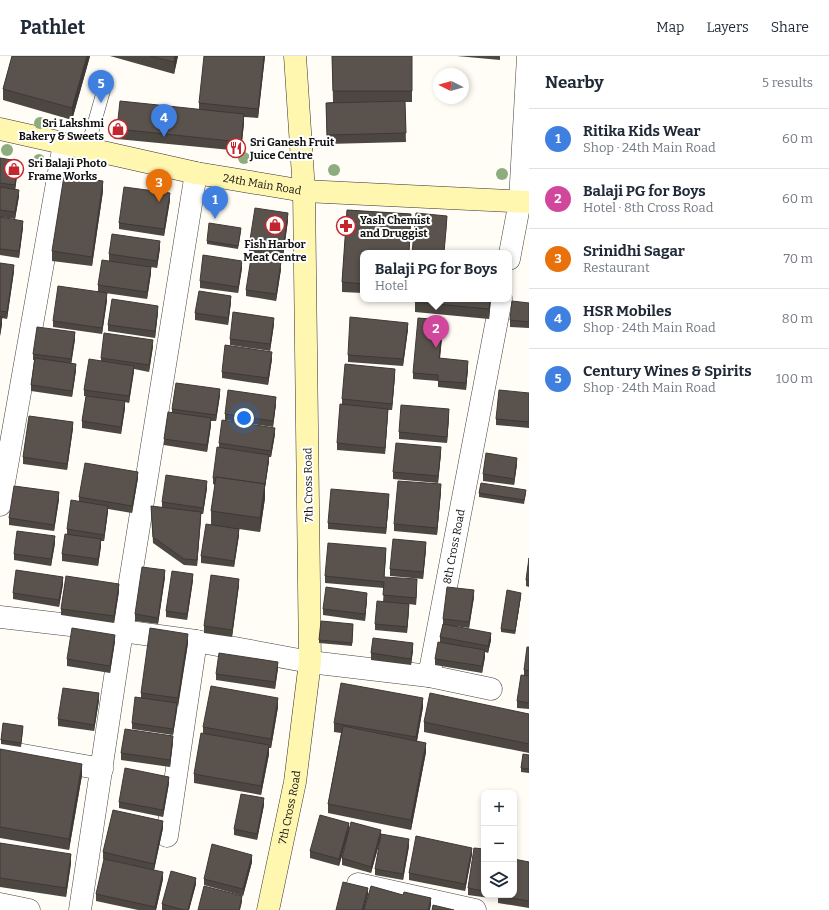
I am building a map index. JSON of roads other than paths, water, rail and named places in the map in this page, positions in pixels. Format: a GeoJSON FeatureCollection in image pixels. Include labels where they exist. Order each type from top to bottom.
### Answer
{"type":"FeatureCollection","features":[{"type":"Feature","properties":{"kind":"street","name":"7th Cross Road"},"geometry":{"type":"LineString","coordinates":[[268,910],[295,782],[310,662],[304,191],[295,56]]}},
{"type":"Feature","properties":{"kind":"street"},"geometry":{"type":"LineString","coordinates":[[512,250],[525,202],[528,56]]}},
{"type":"Feature","properties":{"kind":"street","name":"24th Main Road"},"geometry":{"type":"LineString","coordinates":[[0,129],[196,172],[304,191],[525,202]]}},
{"type":"Feature","properties":{"kind":"street"},"geometry":{"type":"LineString","coordinates":[[0,505],[64,144]]}},
{"type":"Feature","properties":{"kind":"street"},"geometry":{"type":"LineString","coordinates":[[80,910],[122,631],[196,172]]}},
{"type":"Feature","properties":{"kind":"street","name":"8th Cross Road"},"geometry":{"type":"LineString","coordinates":[[430,676],[500,302]]}},
{"type":"Feature","properties":{"kind":"street"},"geometry":{"type":"LineString","coordinates":[[0,617],[196,641],[310,662],[430,676],[491,689]]}},
{"type":"Feature","properties":{"kind":"street"},"geometry":{"type":"LineString","coordinates":[[167,836],[196,641]]}},
{"type":"Feature","properties":{"kind":"street"},"geometry":{"type":"LineString","coordinates":[[0,751],[102,769]]}},
{"type":"Feature","properties":{"kind":"street"},"geometry":{"type":"LineString","coordinates":[[358,884],[475,910]]}},
{"type":"Feature","properties":{"kind":"street"},"geometry":{"type":"LineString","coordinates":[[0,904],[29,910]]}},
{"type":"Feature","properties":{"kind":"lane"},"geometry":{"type":"LineString","coordinates":[[87,149],[104,89]]}},
{"type":"Feature","properties":{"kind":"place","name":"Century Wines & Spirits"},"geometry":{"type":"Point","coordinates":[101,103]}},
{"type":"Feature","properties":{"kind":"place","name":"Sri Lakshmi Bakery & Sweets"},"geometry":{"type":"Point","coordinates":[118,129]}},
{"type":"Feature","properties":{"kind":"place","name":"HSR Mobiles"},"geometry":{"type":"Point","coordinates":[164,137]}},
{"type":"Feature","properties":{"kind":"place","name":"Sri Ganesh Fruit Juice Centre"},"geometry":{"type":"Point","coordinates":[236,148]}},
{"type":"Feature","properties":{"kind":"place","name":"Sri Balaji Photo Frame Works"},"geometry":{"type":"Point","coordinates":[14,169]}},
{"type":"Feature","properties":{"kind":"place","name":"Srinidhi Sagar"},"geometry":{"type":"Point","coordinates":[159,202]}},
{"type":"Feature","properties":{"kind":"place","name":"Ritika Kids Wear"},"geometry":{"type":"Point","coordinates":[215,219]}},
{"type":"Feature","properties":{"kind":"place","name":"Fish Harbor Meat Centre"},"geometry":{"type":"Point","coordinates":[275,225]}},
{"type":"Feature","properties":{"kind":"place","name":"Yash Chemist and Druggist"},"geometry":{"type":"Point","coordinates":[346,226]}},
{"type":"Feature","properties":{"kind":"place","name":"Balaji PG for Boys"},"geometry":{"type":"Point","coordinates":[436,348]}}]}
